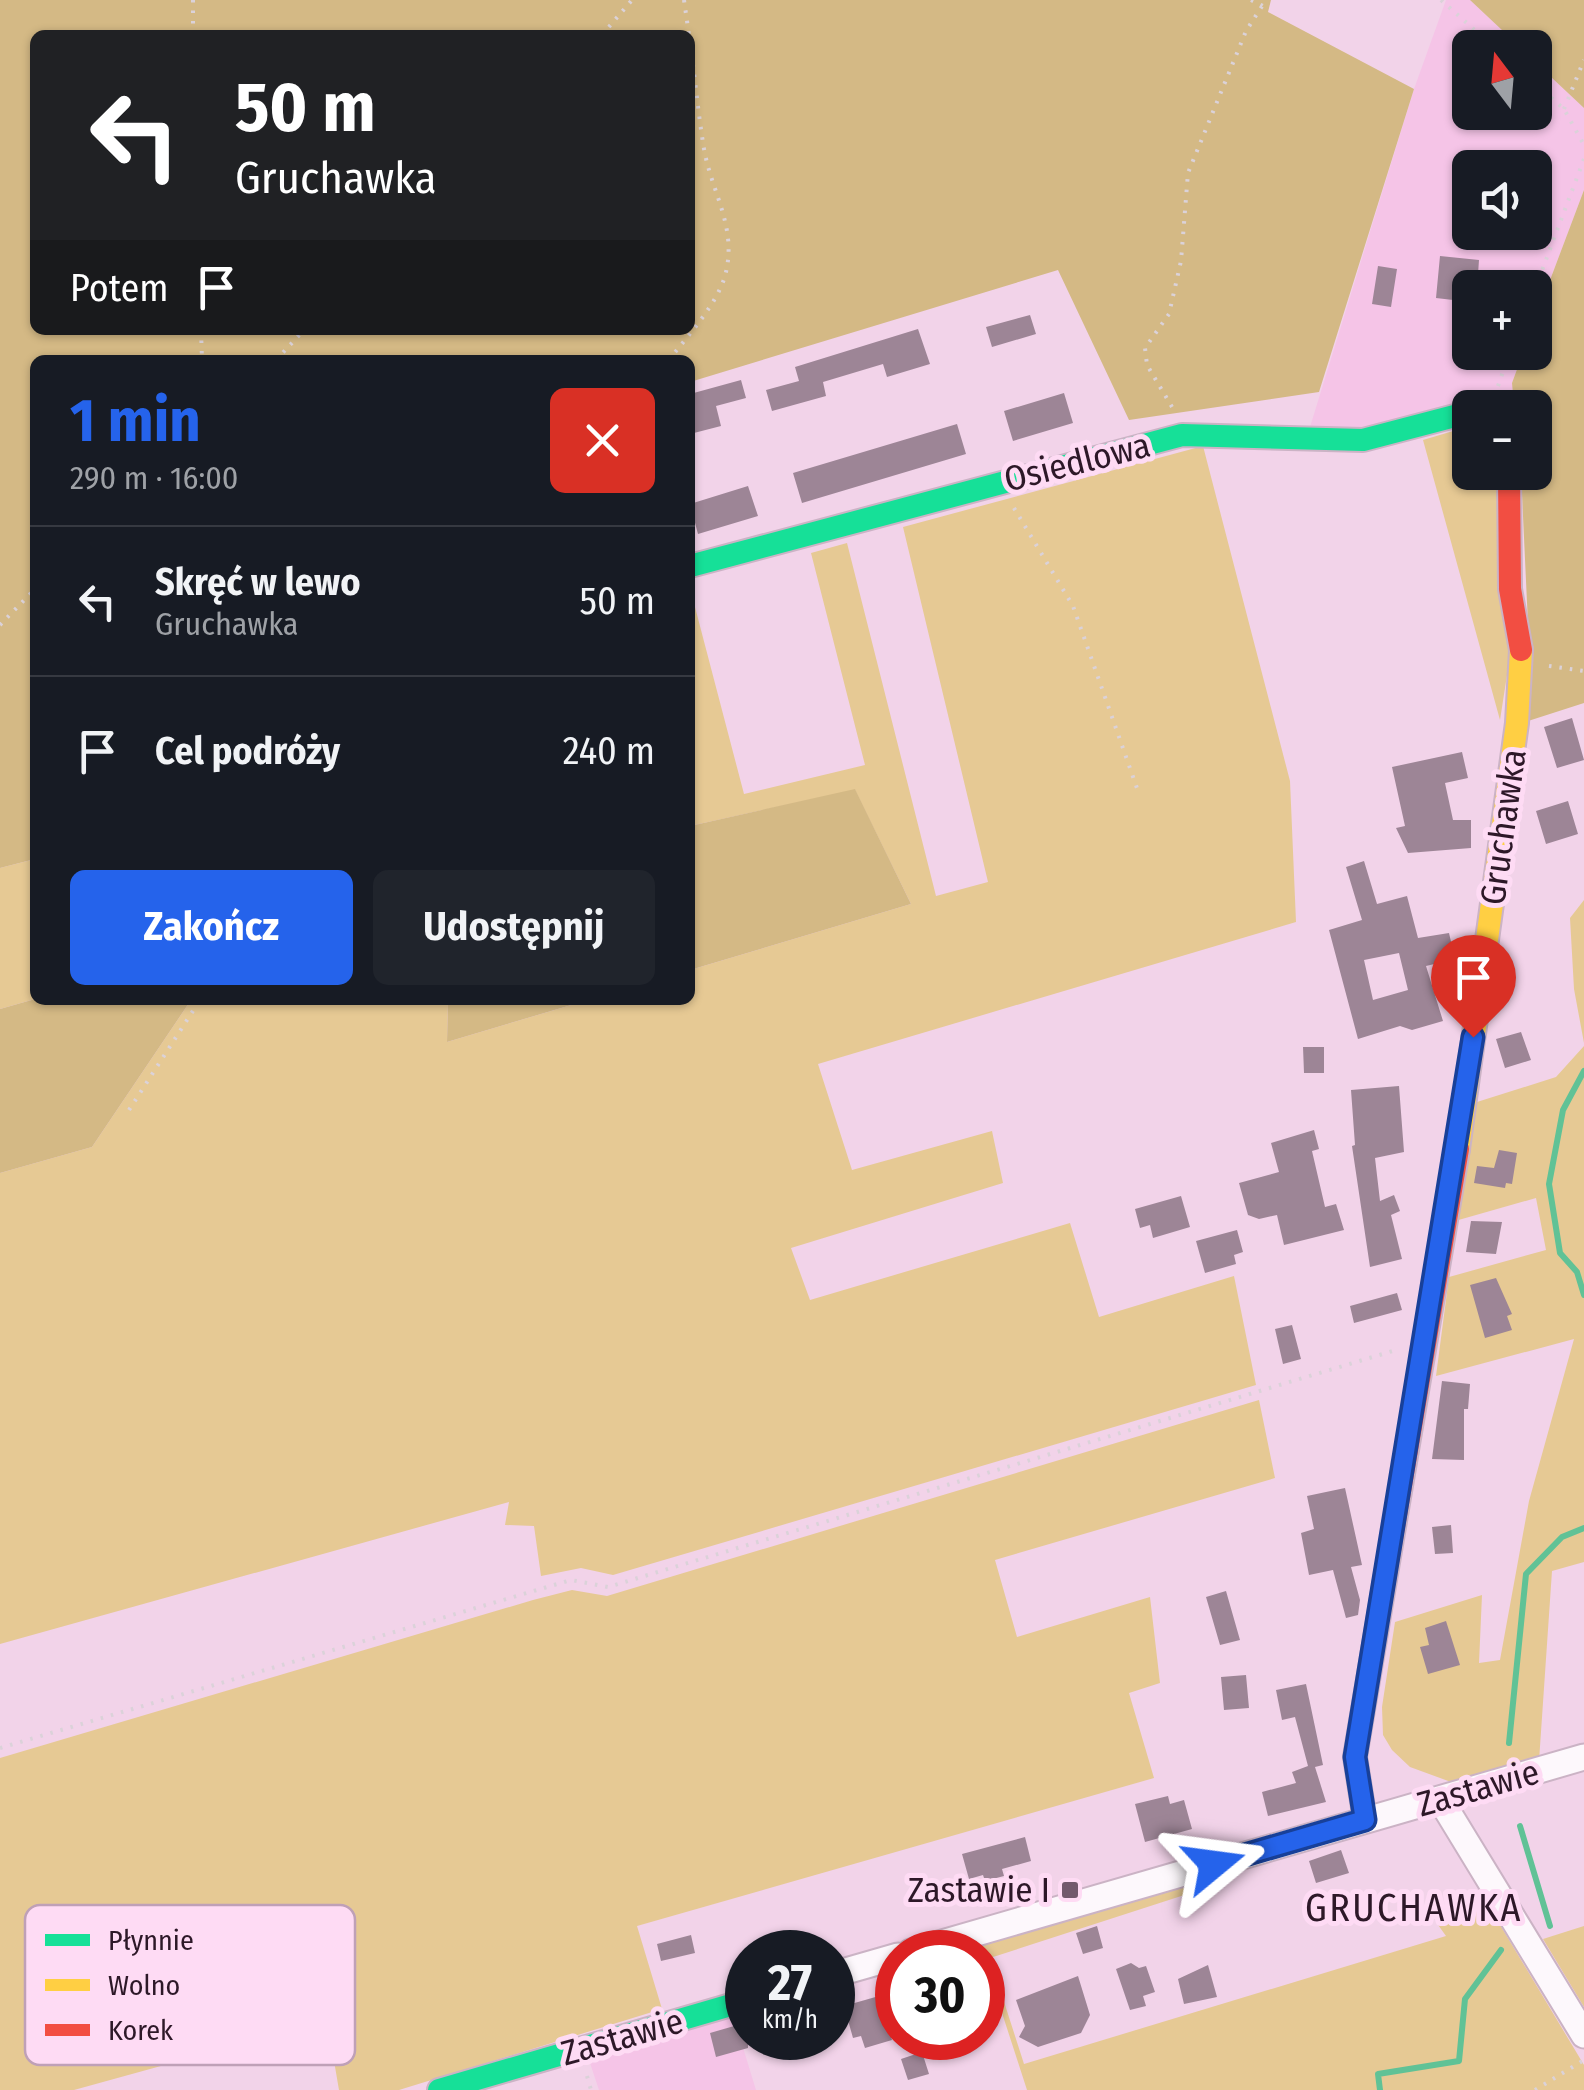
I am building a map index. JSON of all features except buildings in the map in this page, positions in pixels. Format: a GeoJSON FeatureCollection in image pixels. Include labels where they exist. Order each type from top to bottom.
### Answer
{"type":"FeatureCollection","features":[{"type":"Feature","properties":{"kind":"street","name":"Osiedlowa"},"geometry":{"type":"LineString","coordinates":[[695,565],[996,482],[1182,436],[1363,440],[1452,417]]}},
{"type":"Feature","properties":{"kind":"street","name":"Gruchawka"},"geometry":{"type":"LineString","coordinates":[[1365,1820],[1355,1757],[1456,1155],[1518,723],[1523,663],[1510,588],[1509,490]]}},
{"type":"Feature","properties":{"kind":"street","name":"Zastawie"},"geometry":{"type":"LineString","coordinates":[[987,1930],[1584,1756]]}},
{"type":"Feature","properties":{"kind":"street"},"geometry":{"type":"LineString","coordinates":[[1440,1799],[1584,2035]]}},
{"type":"Feature","properties":{"kind":"street","name":"Zastawie"},"geometry":{"type":"LineString","coordinates":[[440,2090],[725,2007]]}},
{"type":"Feature","properties":{"kind":"path"},"geometry":{"type":"LineString","coordinates":[[193,0],[193,30]]}},
{"type":"Feature","properties":{"kind":"path"},"geometry":{"type":"LineString","coordinates":[[606,30],[632,0]]}},
{"type":"Feature","properties":{"kind":"path"},"geometry":{"type":"LineString","coordinates":[[684,0],[689,30]]}},
{"type":"Feature","properties":{"kind":"path"},"geometry":{"type":"LineString","coordinates":[[1182,436],[1171,404],[1147,365],[1145,348],[1169,314],[1181,260],[1188,173],[1246,31],[1265,3],[1252,0]]}},
{"type":"Feature","properties":{"kind":"path"},"geometry":{"type":"LineString","coordinates":[[1441,0],[1474,30]]}},
{"type":"Feature","properties":{"kind":"path"},"geometry":{"type":"LineString","coordinates":[[1564,109],[1584,60]]}},
{"type":"Feature","properties":{"kind":"path"},"geometry":{"type":"LineString","coordinates":[[695,79],[704,153],[728,222],[724,281],[695,325]]}},
{"type":"Feature","properties":{"kind":"path"},"geometry":{"type":"LineString","coordinates":[[1552,99],[1564,109],[1584,145]]}},
{"type":"Feature","properties":{"kind":"path"},"geometry":{"type":"LineString","coordinates":[[1542,270],[1584,159]]}},
{"type":"Feature","properties":{"kind":"path"},"geometry":{"type":"LineString","coordinates":[[281,355],[299,335]]}},
{"type":"Feature","properties":{"kind":"path"},"geometry":{"type":"LineString","coordinates":[[996,482],[1074,606],[1138,791]]}},
{"type":"Feature","properties":{"kind":"path"},"geometry":{"type":"LineString","coordinates":[[0,625],[30,595]]}},
{"type":"Feature","properties":{"kind":"path"},"geometry":{"type":"LineString","coordinates":[[129,1110],[197,1005]]}},
{"type":"Feature","properties":{"kind":"path"},"geometry":{"type":"LineString","coordinates":[[0,1748],[571,1580],[608,1587],[1425,1341]]}},
{"type":"Feature","properties":{"kind":"path"},"geometry":{"type":"LineString","coordinates":[[1535,2090],[1584,2060]]}},
{"type":"Feature","properties":{"kind":"shaded area"},"geometry":{"type":"Polygon","coordinates":[[[0,0],[1271,0],[1268,12],[1414,89],[1319,392],[1129,420],[1058,270],[695,380],[695,355],[30,355],[30,860],[0,868],[0,0]]]}},
{"type":"Feature","properties":{"kind":"shaded area"},"geometry":{"type":"Polygon","coordinates":[[[1446,0],[1470,0],[1502,30],[1452,30],[1452,130],[1552,130],[1552,78],[1584,108],[1584,190],[1552,275],[1552,270],[1452,270],[1452,370],[1517,370],[1513,390],[1452,390],[1452,409],[1365,431],[1310,427],[1414,89],[1446,0]]]}},
{"type":"Feature","properties":{"kind":"shaded area"},"geometry":{"type":"Polygon","coordinates":[[[1470,0],[1584,0],[1584,108],[1552,78],[1552,30],[1502,30],[1470,0]]]}},
{"type":"Feature","properties":{"kind":"shaded area"},"geometry":{"type":"Polygon","coordinates":[[[1584,190],[1584,703],[1525,722],[1530,667],[1522,490],[1552,490],[1552,390],[1513,390],[1512,383],[1517,370],[1552,370],[1552,275],[1584,190]]]}},
{"type":"Feature","properties":{"kind":"shaded area"},"geometry":{"type":"Polygon","coordinates":[[[1452,431],[1452,490],[1498,490],[1510,656],[1500,720],[1423,440],[1452,431]]]}},
{"type":"Feature","properties":{"kind":"shaded area"},"geometry":{"type":"Polygon","coordinates":[[[1203,446],[1290,781],[1296,922],[818,1064],[852,1170],[992,1131],[1003,1183],[791,1248],[810,1300],[1070,1223],[1099,1317],[1234,1276],[1256,1385],[613,1575],[581,1568],[541,1576],[534,1526],[505,1525],[509,1502],[0,1644],[0,1173],[92,1147],[188,1005],[448,1005],[447,1042],[571,1005],[695,1005],[695,969],[911,904],[855,790],[695,825],[695,607],[744,794],[865,765],[811,553],[847,543],[936,896],[988,882],[903,527],[1203,446]]]}},
{"type":"Feature","properties":{"kind":"shaded area"},"geometry":{"type":"Polygon","coordinates":[[[855,789],[911,904],[695,969],[695,825],[855,789]]]}},
{"type":"Feature","properties":{"kind":"shaded area"},"geometry":{"type":"Polygon","coordinates":[[[30,860],[30,1000],[0,1009],[0,868],[30,860]]]}},
{"type":"Feature","properties":{"kind":"shaded area"},"geometry":{"type":"Polygon","coordinates":[[[1584,900],[1584,1043],[1574,989],[1570,918],[1584,900]]]}},
{"type":"Feature","properties":{"kind":"shaded area"},"geometry":{"type":"Polygon","coordinates":[[[30,1000],[30,1005],[188,1005],[92,1147],[0,1173],[0,1009],[30,1000]]]}},
{"type":"Feature","properties":{"kind":"shaded area"},"geometry":{"type":"Polygon","coordinates":[[[448,1005],[571,1005],[447,1042],[448,1005]]]}},
{"type":"Feature","properties":{"kind":"shaded area"},"geometry":{"type":"Polygon","coordinates":[[[1584,1046],[1584,1562],[1552,1571],[1539,1761],[1451,1782],[1410,1767],[1383,1735],[1382,1707],[1395,1622],[1482,1595],[1479,1663],[1500,1660],[1529,1501],[1574,1339],[1436,1376],[1449,1277],[1546,1250],[1536,1198],[1455,1221],[1477,1102],[1556,1077],[1584,1046]]]}},
{"type":"Feature","properties":{"kind":"shaded area"},"geometry":{"type":"Polygon","coordinates":[[[1259,1400],[1275,1478],[995,1560],[1017,1637],[1150,1597],[1160,1683],[1129,1693],[1154,1778],[637,1926],[662,2009],[399,2090],[339,2090],[335,2065],[355,2065],[355,1905],[25,1905],[25,2065],[164,2065],[74,2090],[0,2090],[0,1758],[533,1600],[572,1590],[607,1596],[1259,1400]]]}},
{"type":"Feature","properties":{"kind":"shaded area"},"geometry":{"type":"Polygon","coordinates":[[[1209,1874],[1206,1888],[1005,1953],[1005,1934],[1209,1874]]]}},
{"type":"Feature","properties":{"kind":"shaded area"},"geometry":{"type":"Polygon","coordinates":[[[1490,1908],[1584,2065],[1584,2090],[1027,2090],[1005,2022],[1005,2005],[1024,2064],[1446,1936],[1436,1922],[1490,1908]]]}},
{"type":"Feature","properties":{"kind":"shaded area"},"geometry":{"type":"Polygon","coordinates":[[[1584,1926],[1584,2007],[1543,1939],[1584,1926]]]}},
{"type":"Feature","properties":{"kind":"shaded area"},"geometry":{"type":"Polygon","coordinates":[[[725,2018],[725,2060],[747,2060],[756,2090],[599,2090],[589,2060],[725,2018]]]}},
{"type":"Feature","properties":{"kind":"waterway"},"geometry":{"type":"LineString","coordinates":[[1584,1071],[1563,1110],[1549,1184],[1560,1253],[1577,1272],[1584,1295]]}},
{"type":"Feature","properties":{"kind":"waterway"},"geometry":{"type":"LineString","coordinates":[[1509,1743],[1526,1574],[1562,1537],[1584,1528]]}},
{"type":"Feature","properties":{"kind":"waterway"},"geometry":{"type":"LineString","coordinates":[[1520,1826],[1550,1926]]}},
{"type":"Feature","properties":{"kind":"waterway"},"geometry":{"type":"LineString","coordinates":[[1380,2090],[1378,2074],[1459,2061],[1465,1999],[1501,1950]]}},
{"type":"Feature","properties":{"kind":"traffic: fast"},"geometry":{"type":"LineString","coordinates":[[695,565],[1182,435],[1363,440],[1452,417]]}},
{"type":"Feature","properties":{"kind":"traffic: fast"},"geometry":{"type":"LineString","coordinates":[[439,2090],[725,2007]]}},
{"type":"Feature","properties":{"kind":"traffic: slow"},"geometry":{"type":"LineString","coordinates":[[1458,1149],[1517,723],[1521,650]]}},
{"type":"Feature","properties":{"kind":"traffic: jam"},"geometry":{"type":"LineString","coordinates":[[1509,490],[1510,589],[1521,650]]}},
{"type":"Feature","properties":{"kind":"traffic: jam"},"geometry":{"type":"LineString","coordinates":[[1365,1820],[1355,1757],[1458,1149]]}},
{"type":"Feature","properties":{"kind":"place","name":"Zastawie I"},"geometry":{"type":"Point","coordinates":[1070,1890]}},
{"type":"Feature","properties":{"kind":"district","name":"GRUCHAWKA"},"geometry":{"type":"Point","coordinates":[1414,1908]}},
{"type":"Feature","properties":{"kind":"route"},"geometry":{"type":"LineString","coordinates":[[1214,1864],[1365,1820],[1355,1757],[1473,1037]]}}]}
